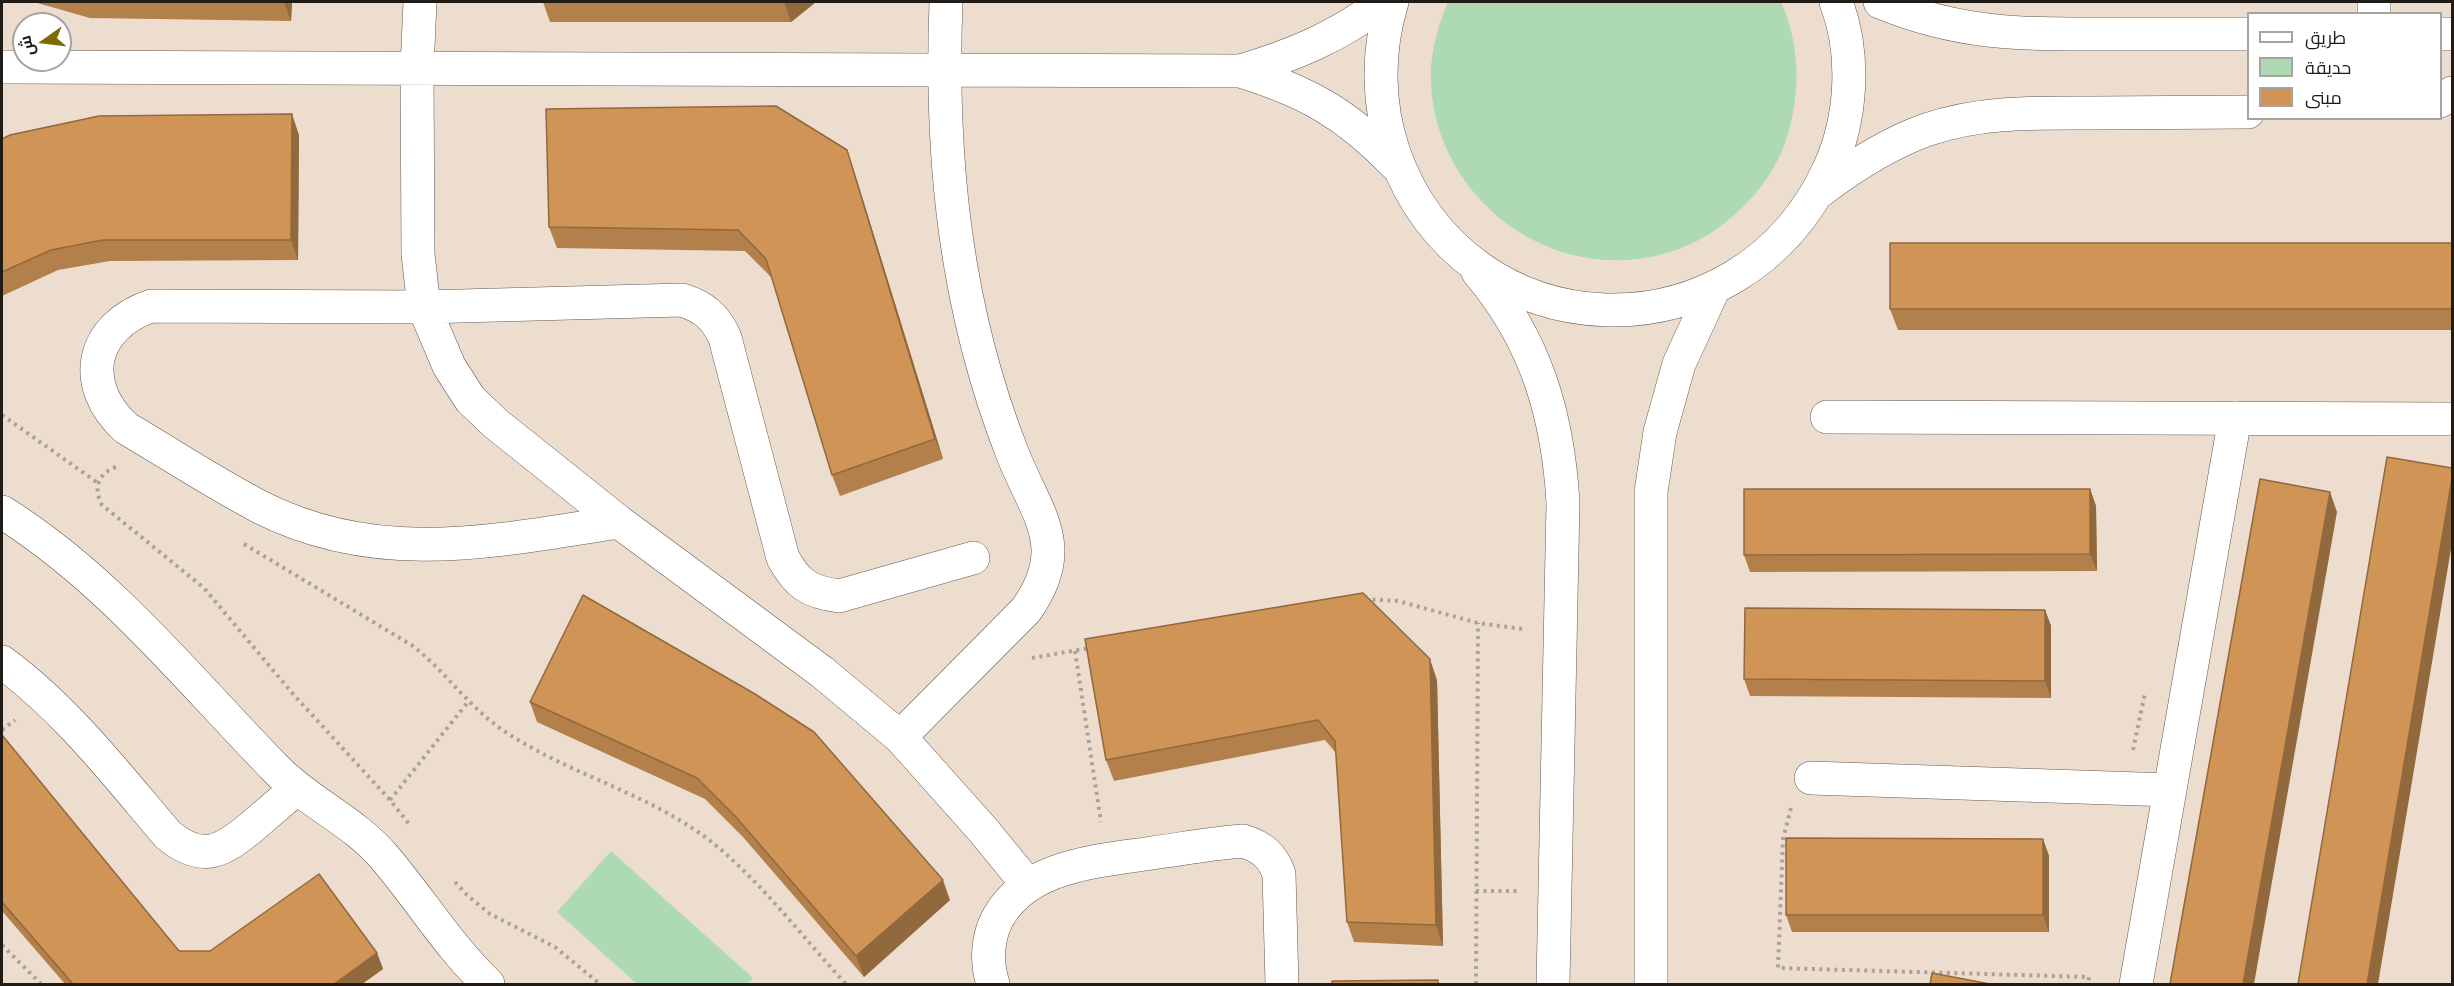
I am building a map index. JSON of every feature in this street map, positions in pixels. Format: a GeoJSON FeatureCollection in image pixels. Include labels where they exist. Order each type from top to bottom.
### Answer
{"type":"FeatureCollection","features":[{"type":"Feature","properties":{"kind":"street"},"geometry":{"type":"LineString","coordinates":[[420,2],[417,69],[418,254],[424,307],[449,366],[470,399],[495,423],[619,522],[788,647],[900,737],[983,830],[1028,885]]}},
{"type":"Feature","properties":{"kind":"street"},"geometry":{"type":"LineString","coordinates":[[900,737],[1026,610],[1041,587],[1048,560],[1044,523],[1014,457],[995,407],[966,303],[950,197],[943,71],[946,2]]}},
{"type":"Feature","properties":{"kind":"street"},"geometry":{"type":"LineString","coordinates":[[2,68],[1240,71],[1306,49],[1338,33],[1383,2]]}},
{"type":"Feature","properties":{"kind":"street"},"geometry":{"type":"LineString","coordinates":[[1392,2],[1383,36],[1380,69],[1382,102],[1388,135],[1400,168],[1416,200],[1437,229],[1492,289],[1517,328],[1537,369],[1551,412],[1560,457],[1563,503],[1553,984]]}},
{"type":"Feature","properties":{"kind":"street"},"geometry":{"type":"LineString","coordinates":[[1463,255],[1507,284],[1556,303],[1609,311],[1662,307],[1713,290],[1744,272],[1773,249],[1798,223],[1818,192],[1834,157],[1845,121],[1849,83],[1846,45],[1836,2]]}},
{"type":"Feature","properties":{"kind":"street"},"geometry":{"type":"LineString","coordinates":[[1880,2],[1944,24],[1987,32],[2247,34]]}},
{"type":"Feature","properties":{"kind":"street"},"geometry":{"type":"LineString","coordinates":[[1240,71],[1300,92],[1328,107],[1354,125],[1400,168]]}},
{"type":"Feature","properties":{"kind":"street"},"geometry":{"type":"LineString","coordinates":[[1818,192],[1870,155],[1897,142],[1927,130],[1987,115],[2247,112]]}},
{"type":"Feature","properties":{"kind":"street"},"geometry":{"type":"LineString","coordinates":[[1651,984],[1651,492],[1660,432],[1679,364],[1713,290]]}},
{"type":"Feature","properties":{"kind":"street"},"geometry":{"type":"LineString","coordinates":[[619,522],[483,543],[438,546],[392,544],[347,536],[303,524],[261,507],[126,428],[111,415],[101,398],[96,379],[98,358],[104,340],[116,324],[132,313],[151,306],[424,307],[682,300],[697,304],[710,313],[719,324],[725,338],[783,558],[792,574],[804,586],[821,594],[839,596],[973,558]]}},
{"type":"Feature","properties":{"kind":"street"},"geometry":{"type":"LineString","coordinates":[[1827,417],[2452,419]]}},
{"type":"Feature","properties":{"kind":"street"},"geometry":{"type":"LineString","coordinates":[[2136,984],[2235,418]]}},
{"type":"Feature","properties":{"kind":"street"},"geometry":{"type":"LineString","coordinates":[[2,512],[80,568],[164,649],[276,769],[297,788],[364,836],[384,858],[477,981]]}},
{"type":"Feature","properties":{"kind":"street"},"geometry":{"type":"LineString","coordinates":[[2,662],[81,734],[168,835],[180,845],[195,851],[211,852],[226,847],[297,788]]}},
{"type":"Feature","properties":{"kind":"street"},"geometry":{"type":"LineString","coordinates":[[1811,778],[2170,790]]}},
{"type":"Feature","properties":{"kind":"street"},"geometry":{"type":"LineString","coordinates":[[993,984],[988,954],[992,933],[999,914],[1012,898],[1028,885],[1056,872],[1107,860],[1230,842],[1250,843],[1267,852],[1275,862],[1279,874],[1282,984]]}},
{"type":"Feature","properties":{"kind":"path"},"geometry":{"type":"LineString","coordinates":[[2,415],[98,483]]}},
{"type":"Feature","properties":{"kind":"path"},"geometry":{"type":"LineString","coordinates":[[119,466],[106,471],[98,483],[98,498],[102,505],[204,588],[293,694],[390,800],[412,828]]}},
{"type":"Feature","properties":{"kind":"path"},"geometry":{"type":"LineString","coordinates":[[236,539],[413,646],[434,662],[468,702],[486,718],[528,746],[650,803],[717,847],[747,873],[846,984]]}},
{"type":"Feature","properties":{"kind":"path"},"geometry":{"type":"LineString","coordinates":[[1361,599],[1380,598],[1398,601],[1478,623],[1519,629],[1561,629]]}},
{"type":"Feature","properties":{"kind":"path"},"geometry":{"type":"LineString","coordinates":[[1476,984],[1478,623]]}},
{"type":"Feature","properties":{"kind":"path"},"geometry":{"type":"LineString","coordinates":[[1031,659],[1097,647]]}},
{"type":"Feature","properties":{"kind":"path"},"geometry":{"type":"LineString","coordinates":[[1074,651],[1107,860]]}},
{"type":"Feature","properties":{"kind":"path"},"geometry":{"type":"LineString","coordinates":[[390,800],[468,702]]}},
{"type":"Feature","properties":{"kind":"path"},"geometry":{"type":"LineString","coordinates":[[1811,778],[1800,791],[1786,822],[1783,839],[1778,968],[2089,977],[2088,984]]}},
{"type":"Feature","properties":{"kind":"path"},"geometry":{"type":"LineString","coordinates":[[449,875],[468,896],[490,914],[555,947],[600,984]]}},
{"type":"Feature","properties":{"kind":"path"},"geometry":{"type":"LineString","coordinates":[[2,945],[41,984]]}},
{"type":"Feature","properties":{"kind":"green space"},"geometry":{"type":"Polygon","coordinates":[[[1448,2],[1781,2],[1788,19],[1795,54],[1796,90],[1790,126],[1780,155],[1760,188],[1742,208],[1712,232],[1677,250],[1652,257],[1626,260],[1587,258],[1550,248],[1516,230],[1486,206],[1462,177],[1444,144],[1434,107],[1431,67],[1437,34],[1448,2]]]}},
{"type":"Feature","properties":{"kind":"green space"},"geometry":{"type":"Polygon","coordinates":[[[611,851],[753,978],[747,984],[637,984],[557,912],[611,851]]]}},
{"type":"Feature","properties":{"kind":"building"},"geometry":{"type":"Polygon","coordinates":[[[776,106],[847,150],[935,439],[832,475],[766,259],[738,230],[549,227],[546,109],[776,106]]]}},
{"type":"Feature","properties":{"kind":"building"},"geometry":{"type":"Polygon","coordinates":[[[292,114],[291,240],[103,240],[51,250],[2,272],[2,139],[10,135],[99,116],[292,114]]]}},
{"type":"Feature","properties":{"kind":"building"},"geometry":{"type":"Polygon","coordinates":[[[1890,243],[2452,243],[2452,309],[1890,309],[1890,243]]]}},
{"type":"Feature","properties":{"kind":"building"},"geometry":{"type":"Polygon","coordinates":[[[2387,457],[2452,468],[2452,478],[2367,984],[2298,984],[2387,457]]]}},
{"type":"Feature","properties":{"kind":"building"},"geometry":{"type":"Polygon","coordinates":[[[2260,479],[2330,492],[2243,984],[2170,984],[2260,479]]]}},
{"type":"Feature","properties":{"kind":"building"},"geometry":{"type":"Polygon","coordinates":[[[1744,489],[2090,489],[2090,554],[1744,555],[1744,489]]]}},
{"type":"Feature","properties":{"kind":"building"},"geometry":{"type":"Polygon","coordinates":[[[1363,593],[1430,659],[1436,925],[1347,922],[1335,741],[1318,720],[1106,760],[1085,639],[1363,593]]]}},
{"type":"Feature","properties":{"kind":"building"},"geometry":{"type":"Polygon","coordinates":[[[583,595],[755,694],[814,732],[943,880],[856,956],[736,817],[697,778],[530,702],[583,595]]]}},
{"type":"Feature","properties":{"kind":"building"},"geometry":{"type":"Polygon","coordinates":[[[1745,608],[2045,610],[2045,681],[1744,679],[1745,608]]]}},
{"type":"Feature","properties":{"kind":"building"},"geometry":{"type":"Polygon","coordinates":[[[2,735],[179,951],[210,951],[319,874],[377,953],[334,984],[73,984],[2,902],[2,735]]]}},
{"type":"Feature","properties":{"kind":"building"},"geometry":{"type":"Polygon","coordinates":[[[1786,838],[2043,839],[2043,915],[1786,915],[1786,838]]]}},
{"type":"Feature","properties":{"kind":"building"},"geometry":{"type":"Polygon","coordinates":[[[1932,973],[1990,984],[1930,984],[1932,973]]]}},
{"type":"Feature","properties":{"kind":"building"},"geometry":{"type":"Polygon","coordinates":[[[1438,980],[1438,984],[1332,984],[1332,981],[1438,980]]]}}]}
